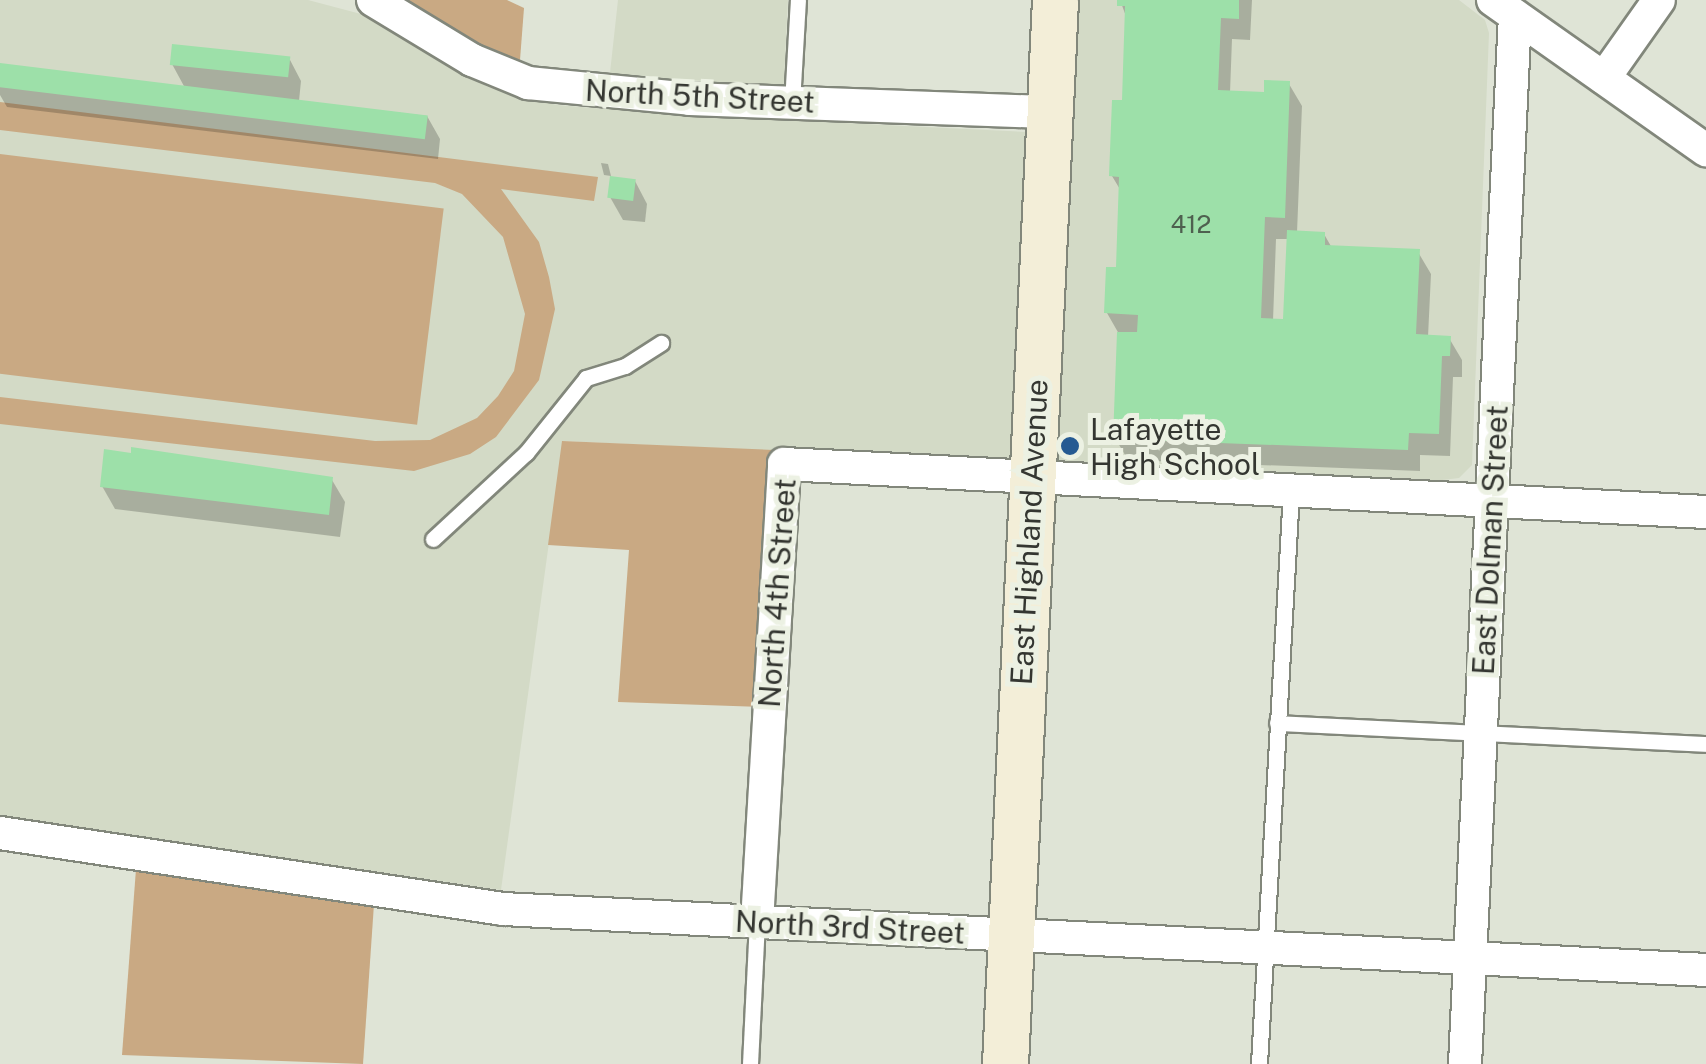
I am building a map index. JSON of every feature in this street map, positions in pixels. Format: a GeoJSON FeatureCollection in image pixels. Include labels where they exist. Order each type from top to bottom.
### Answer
{"type":"FeatureCollection","features":[{"type":"Feature","properties":{"kind":"street","name":"North 5th Street"},"geometry":{"type":"LineString","coordinates":[[372,0],[472,60],[528,83],[792,103],[1049,112]]}},
{"type":"Feature","properties":{"kind":"street","name":"East Highland Avenue"},"geometry":{"type":"LineString","coordinates":[[1005,1064],[1054,0]]}},
{"type":"Feature","properties":{"kind":"street"},"geometry":{"type":"LineString","coordinates":[[1604,78],[1659,0]]}},
{"type":"Feature","properties":{"kind":"street"},"geometry":{"type":"LineString","coordinates":[[1504,8],[1706,150]]}},
{"type":"Feature","properties":{"kind":"street","name":"East Dolman Street"},"geometry":{"type":"LineString","coordinates":[[1465,1064],[1492,503],[1504,8]]}},
{"type":"Feature","properties":{"kind":"street","name":"North 4th Street"},"geometry":{"type":"LineString","coordinates":[[757,922],[784,464],[1706,512]]}},
{"type":"Feature","properties":{"kind":"street","name":"North 3rd Street"},"geometry":{"type":"LineString","coordinates":[[0,832],[503,909],[1706,970]]}},
{"type":"Feature","properties":{"kind":"lane"},"geometry":{"type":"LineString","coordinates":[[792,103],[798,0]]}},
{"type":"Feature","properties":{"kind":"lane"},"geometry":{"type":"LineString","coordinates":[[433,539],[526,453],[586,378],[626,366],[662,343]]}},
{"type":"Feature","properties":{"kind":"lane"},"geometry":{"type":"LineString","coordinates":[[1259,1064],[1290,491]]}},
{"type":"Feature","properties":{"kind":"lane"},"geometry":{"type":"LineString","coordinates":[[1277,724],[1706,744]]}},
{"type":"Feature","properties":{"kind":"lane"},"geometry":{"type":"LineString","coordinates":[[750,1064],[757,922]]}},
{"type":"Feature","properties":{"kind":"shaded area","name":"Lafayette High School"},"geometry":{"type":"Polygon","coordinates":[[[0,0],[308,0],[376,18],[488,87],[557,105],[606,109],[618,0],[788,0],[782,120],[1067,134],[1073,0],[1459,0],[1485,20],[1489,33],[1472,465],[1459,478],[1434,481],[563,441],[501,890],[0,816],[0,0]]]}},
{"type":"Feature","properties":{"kind":"shaded area"},"geometry":{"type":"Polygon","coordinates":[[[407,0],[507,0],[524,8],[520,60],[483,48],[407,0]]]}},
{"type":"Feature","properties":{"kind":"shaded area"},"geometry":{"type":"Polygon","coordinates":[[[0,102],[598,177],[594,201],[501,189],[539,242],[549,277],[555,309],[539,380],[496,437],[470,454],[414,471],[0,424],[0,397],[375,441],[430,440],[477,418],[498,396],[514,371],[525,314],[503,237],[462,194],[435,183],[0,130],[0,102]]]}},
{"type":"Feature","properties":{"kind":"shaded area"},"geometry":{"type":"Polygon","coordinates":[[[0,154],[444,208],[417,425],[0,374],[0,154]]]}},
{"type":"Feature","properties":{"kind":"shaded area"},"geometry":{"type":"Polygon","coordinates":[[[562,441],[774,450],[762,707],[618,702],[629,550],[548,545],[562,441]]]}},
{"type":"Feature","properties":{"kind":"shaded area"},"geometry":{"type":"Polygon","coordinates":[[[136,869],[374,904],[363,1064],[122,1055],[136,869]]]}},
{"type":"Feature","properties":{"kind":"building","name":"Lafayette High School"},"geometry":{"type":"Polygon","coordinates":[[[1117,0],[1239,0],[1239,19],[1221,18],[1218,90],[1264,92],[1264,80],[1290,81],[1285,218],[1265,217],[1261,318],[1283,319],[1287,230],[1325,232],[1325,245],[1420,249],[1416,334],[1451,336],[1450,356],[1442,356],[1439,434],[1409,433],[1408,450],[1113,439],[1117,332],[1137,332],[1138,315],[1104,313],[1106,267],[1116,267],[1119,177],[1109,176],[1112,100],[1122,100],[1125,6],[1117,6],[1117,0]]]}},
{"type":"Feature","properties":{"kind":"building"},"geometry":{"type":"Polygon","coordinates":[[[172,44],[290,56],[288,77],[170,65],[172,44]]]}},
{"type":"Feature","properties":{"kind":"building"},"geometry":{"type":"Polygon","coordinates":[[[0,63],[428,116],[425,139],[0,87],[0,63]]]}},
{"type":"Feature","properties":{"kind":"building"},"geometry":{"type":"Polygon","coordinates":[[[610,176],[636,179],[633,201],[607,198],[610,176]]]}},
{"type":"Feature","properties":{"kind":"building"},"geometry":{"type":"Polygon","coordinates":[[[131,447],[333,477],[329,515],[100,487],[104,449],[131,453],[131,447]]]}},
{"type":"Feature","properties":{"kind":"place","name":"Lafayette High School"},"geometry":{"type":"Point","coordinates":[1070,446]}}]}
